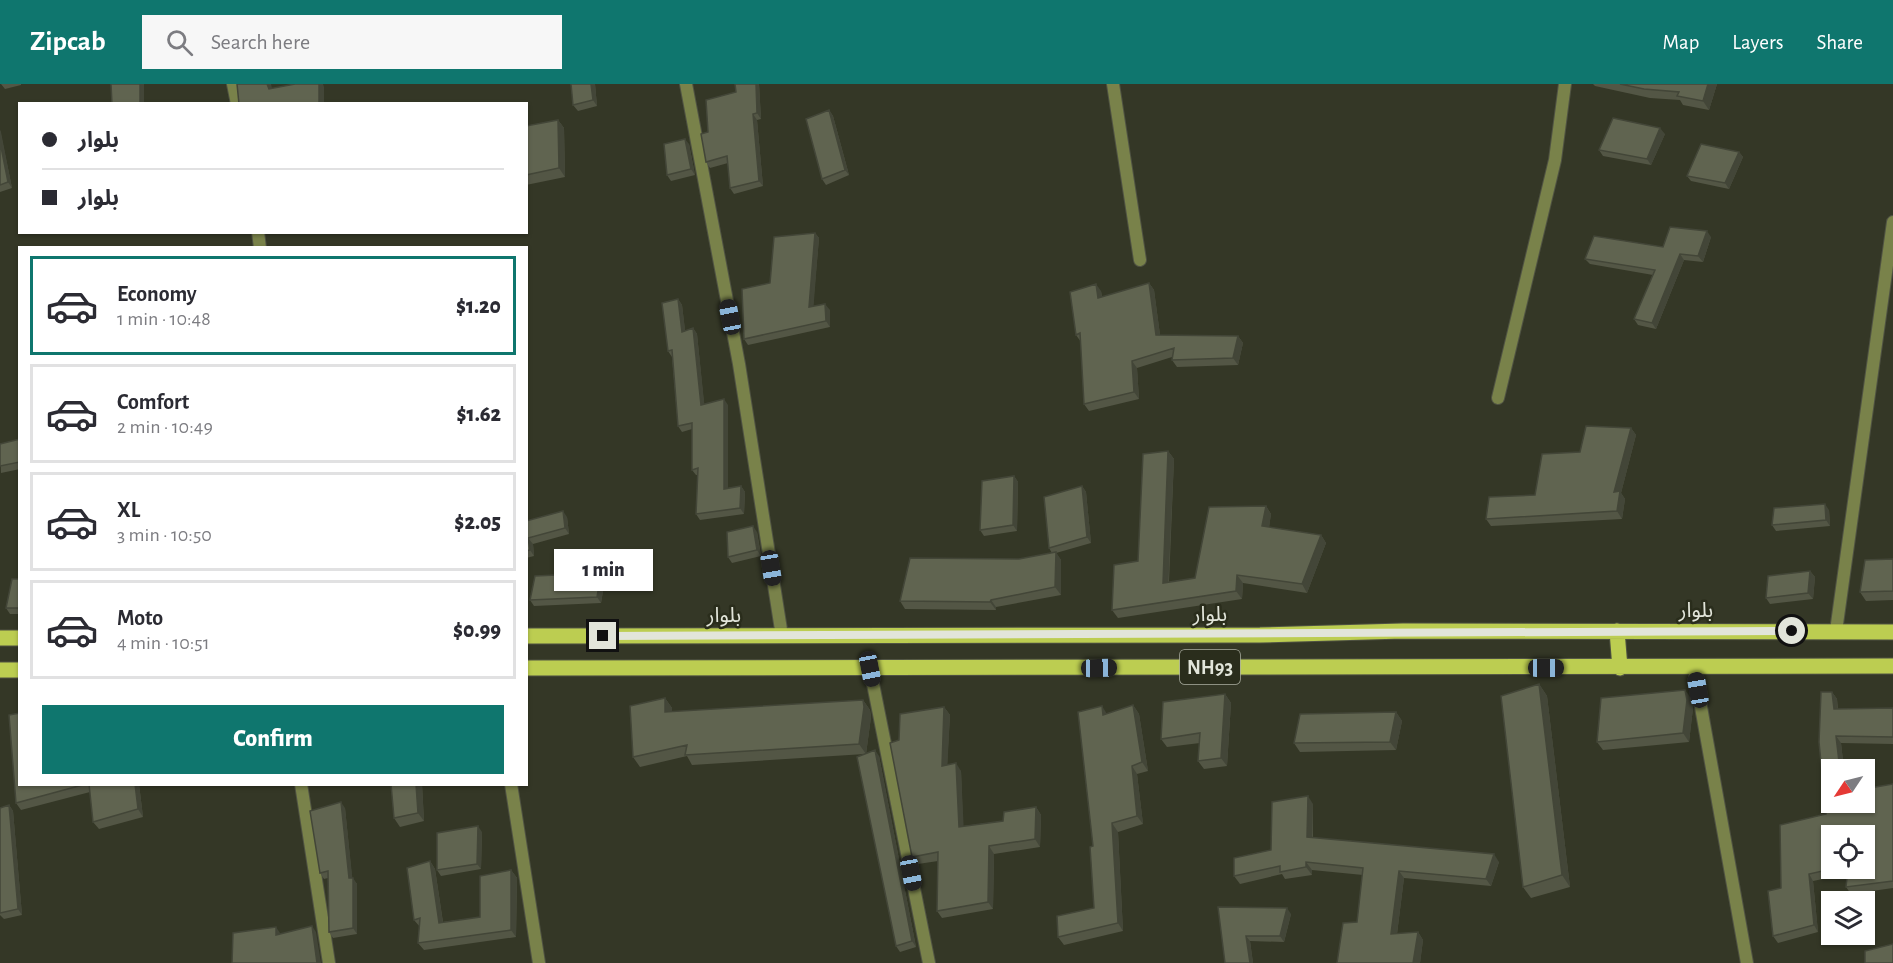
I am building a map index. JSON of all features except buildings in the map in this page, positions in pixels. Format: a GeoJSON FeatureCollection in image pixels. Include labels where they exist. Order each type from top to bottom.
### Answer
{"type":"FeatureCollection","features":[{"type":"Feature","properties":{"kind":"main road"},"geometry":{"type":"LineString","coordinates":[[1617,632],[1620,668]]}},
{"type":"Feature","properties":{"kind":"main road","name":"بلوار"},"geometry":{"type":"LineString","coordinates":[[528,636],[1893,632]]}},
{"type":"Feature","properties":{"kind":"main road"},"geometry":{"type":"LineString","coordinates":[[0,638],[18,638]]}},
{"type":"Feature","properties":{"kind":"main road","name":"NH93"},"geometry":{"type":"LineString","coordinates":[[528,668],[1893,666]]}},
{"type":"Feature","properties":{"kind":"main road"},"geometry":{"type":"LineString","coordinates":[[0,670],[18,670]]}},
{"type":"Feature","properties":{"kind":"street"},"geometry":{"type":"LineString","coordinates":[[232,84],[236,102]]}},
{"type":"Feature","properties":{"kind":"street"},"geometry":{"type":"LineString","coordinates":[[686,84],[739,364],[782,636]]}},
{"type":"Feature","properties":{"kind":"street"},"geometry":{"type":"LineString","coordinates":[[1113,84],[1140,260]]}},
{"type":"Feature","properties":{"kind":"street"},"geometry":{"type":"LineString","coordinates":[[1498,398],[1555,160],[1565,84]]}},
{"type":"Feature","properties":{"kind":"street"},"geometry":{"type":"LineString","coordinates":[[1836,631],[1893,222]]}},
{"type":"Feature","properties":{"kind":"street"},"geometry":{"type":"LineString","coordinates":[[1694,668],[1747,963]]}},
{"type":"Feature","properties":{"kind":"street"},"geometry":{"type":"LineString","coordinates":[[870,669],[929,963]]}},
{"type":"Feature","properties":{"kind":"street"},"geometry":{"type":"LineString","coordinates":[[301,786],[329,963]]}},
{"type":"Feature","properties":{"kind":"street"},"geometry":{"type":"LineString","coordinates":[[511,786],[539,963]]}},
{"type":"Feature","properties":{"kind":"route"},"geometry":{"type":"LineString","coordinates":[[603,636],[1792,631]]}}]}
